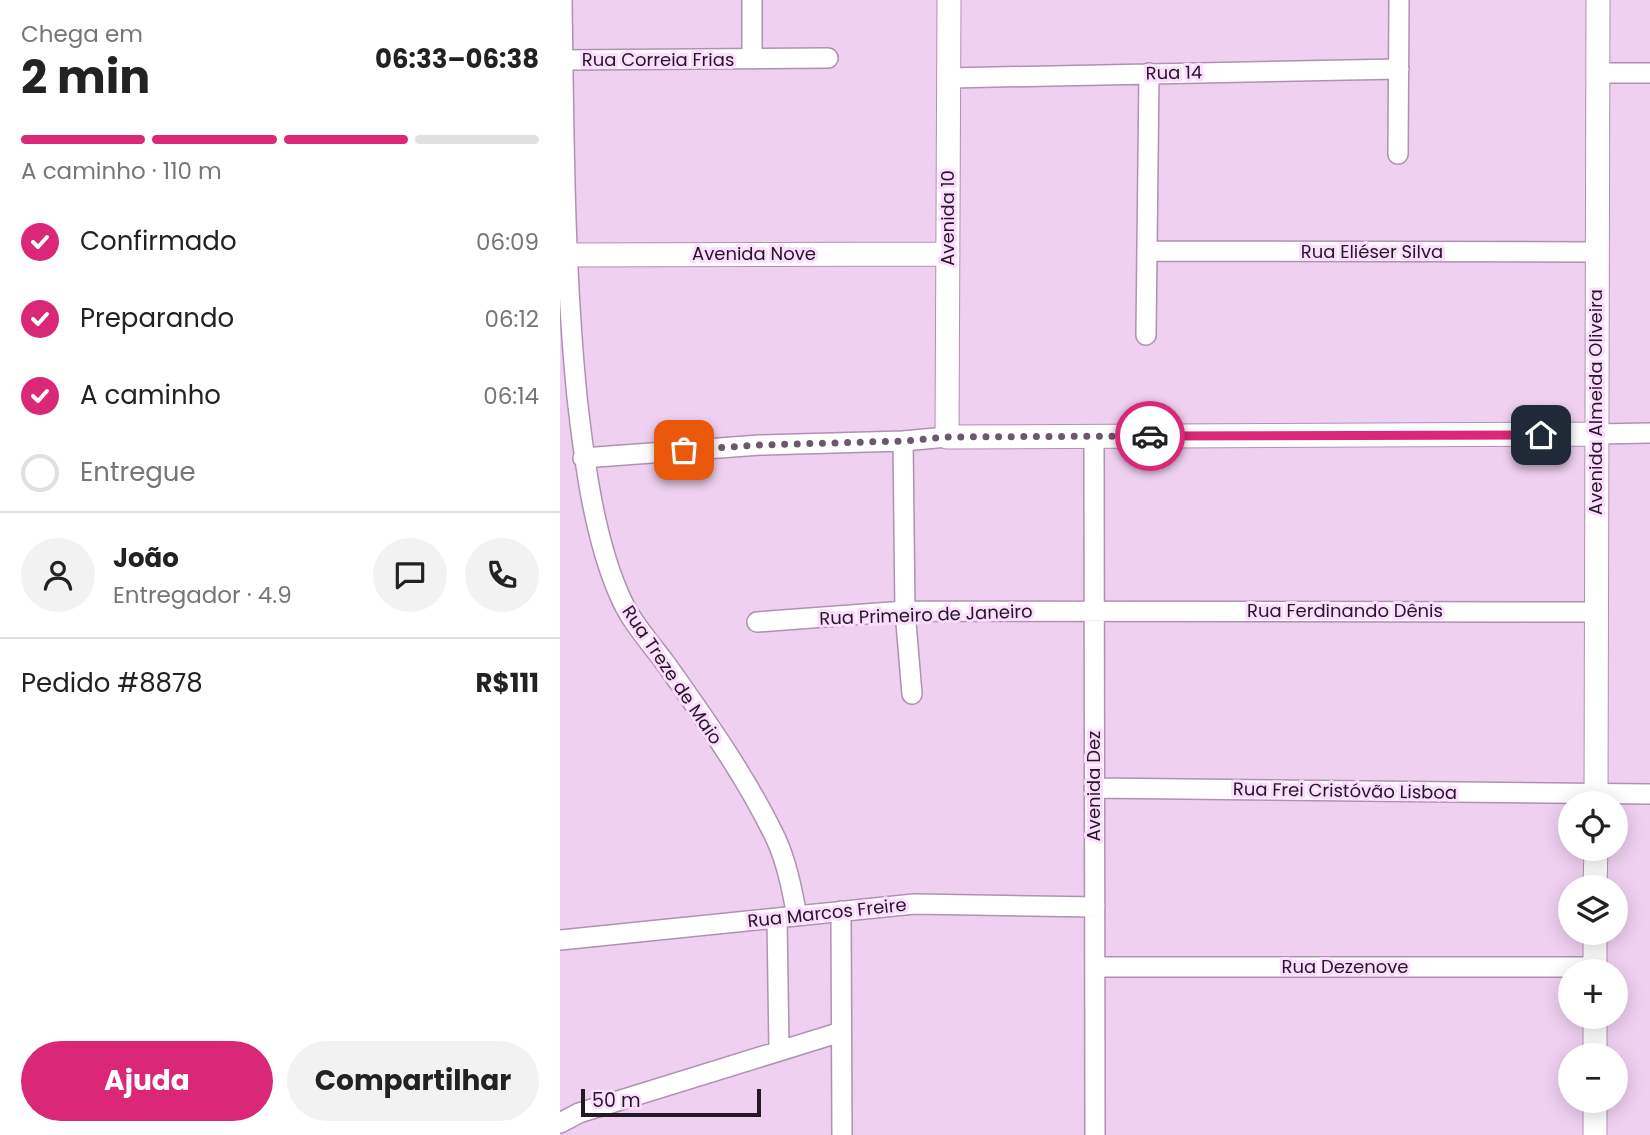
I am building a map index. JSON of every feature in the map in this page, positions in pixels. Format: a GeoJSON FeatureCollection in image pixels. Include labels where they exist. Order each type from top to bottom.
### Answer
{"type":"FeatureCollection","features":[{"type":"Feature","properties":{"kind":"street","name":"Rua Treze de Maio"},"geometry":{"type":"LineString","coordinates":[[562,0],[563,255],[567,359],[583,458],[607,563],[618,594],[630,618],[665,663],[738,773],[776,840],[790,880],[779,1050]]}},
{"type":"Feature","properties":{"kind":"street","name":"Rua Correia Frias"},"geometry":{"type":"LineString","coordinates":[[752,0],[752,59]]}},
{"type":"Feature","properties":{"kind":"street","name":"Avenida 10"},"geometry":{"type":"LineString","coordinates":[[947,437],[949,0]]}},
{"type":"Feature","properties":{"kind":"street"},"geometry":{"type":"LineString","coordinates":[[1398,153],[1399,0]]}},
{"type":"Feature","properties":{"kind":"street","name":"Avenida Almeida Oliveira"},"geometry":{"type":"LineString","coordinates":[[1596,791],[1598,0]]}},
{"type":"Feature","properties":{"kind":"street","name":"Rua Correia Frias"},"geometry":{"type":"LineString","coordinates":[[563,60],[828,58]]}},
{"type":"Feature","properties":{"kind":"street","name":"Rua 14"},"geometry":{"type":"LineString","coordinates":[[949,78],[1399,69]]}},
{"type":"Feature","properties":{"kind":"street"},"geometry":{"type":"LineString","coordinates":[[1146,335],[1149,73]]}},
{"type":"Feature","properties":{"kind":"street"},"geometry":{"type":"LineString","coordinates":[[1597,74],[1650,73]]}},
{"type":"Feature","properties":{"kind":"street","name":"Rua Eliéser Silva"},"geometry":{"type":"LineString","coordinates":[[1147,251],[1597,252]]}},
{"type":"Feature","properties":{"kind":"street","name":"Avenida Nove"},"geometry":{"type":"LineString","coordinates":[[563,255],[948,254]]}},
{"type":"Feature","properties":{"kind":"street"},"geometry":{"type":"LineString","coordinates":[[583,458],[760,445],[904,441],[947,437],[1650,433]]}},
{"type":"Feature","properties":{"kind":"street","name":"Avenida Dez"},"geometry":{"type":"LineString","coordinates":[[1094,436],[1095,1135]]}},
{"type":"Feature","properties":{"kind":"street"},"geometry":{"type":"LineString","coordinates":[[904,441],[905,611],[912,694]]}},
{"type":"Feature","properties":{"kind":"street","name":"Rua Primeiro de Janeiro"},"geometry":{"type":"LineString","coordinates":[[757,622],[905,611],[1094,611]]}},
{"type":"Feature","properties":{"kind":"street","name":"Rua Ferdinando Dênis"},"geometry":{"type":"LineString","coordinates":[[1094,611],[1596,612]]}},
{"type":"Feature","properties":{"kind":"street","name":"Rua Frei Cristóvão Lisboa"},"geometry":{"type":"LineString","coordinates":[[1094,788],[1558,798]]}},
{"type":"Feature","properties":{"kind":"street","name":"Rua Frei Cristóvão Lisboa"},"geometry":{"type":"LineString","coordinates":[[1628,796],[1650,794]]}},
{"type":"Feature","properties":{"kind":"street","name":"Rua Marcos Freire"},"geometry":{"type":"LineString","coordinates":[[560,940],[914,904],[1095,907]]}},
{"type":"Feature","properties":{"kind":"street"},"geometry":{"type":"LineString","coordinates":[[841,911],[842,1135]]}},
{"type":"Feature","properties":{"kind":"street","name":"Rua Dezenove"},"geometry":{"type":"LineString","coordinates":[[1095,967],[1558,969]]}},
{"type":"Feature","properties":{"kind":"street"},"geometry":{"type":"LineString","coordinates":[[560,1123],[579,1112],[841,1032]]}},
{"type":"Feature","properties":{"kind":"street"},"geometry":{"type":"LineString","coordinates":[[1595,1113],[1595,1135]]}},
{"type":"Feature","properties":{"kind":"way so far"},"geometry":{"type":"LineString","coordinates":[[684,450],[947,437],[1150,436]]}},
{"type":"Feature","properties":{"kind":"route"},"geometry":{"type":"LineString","coordinates":[[1150,436],[1541,435]]}}]}
